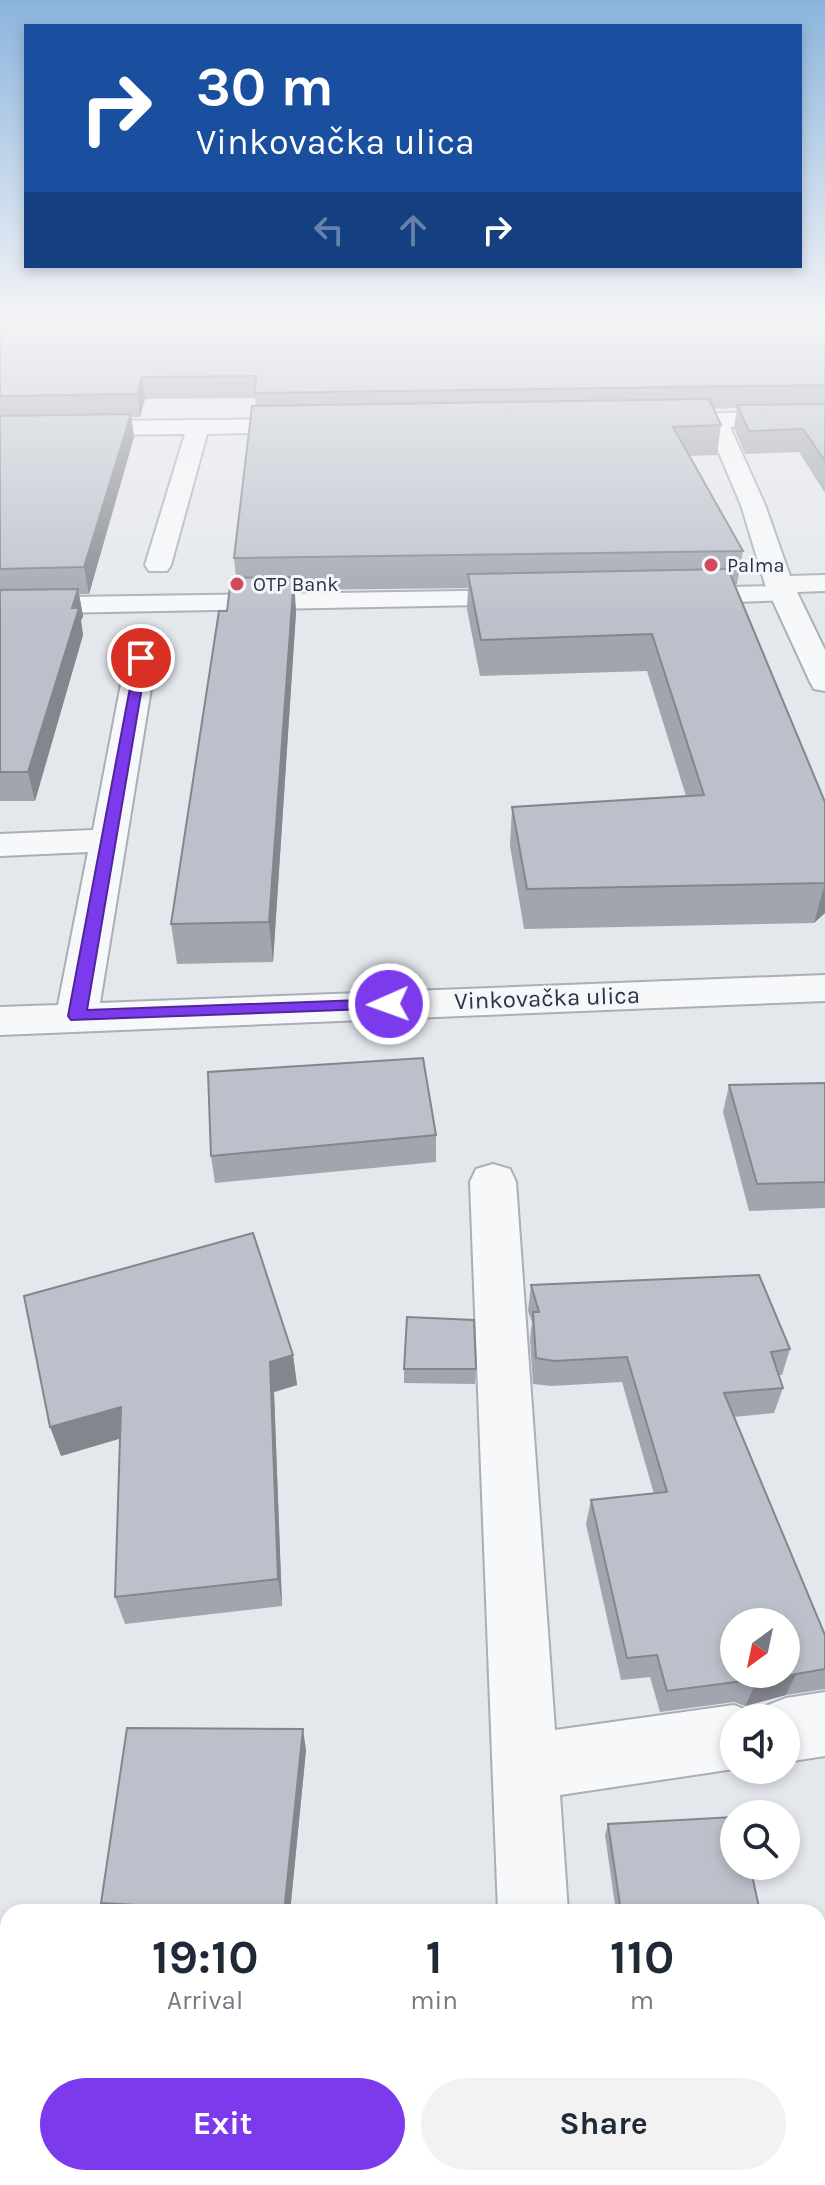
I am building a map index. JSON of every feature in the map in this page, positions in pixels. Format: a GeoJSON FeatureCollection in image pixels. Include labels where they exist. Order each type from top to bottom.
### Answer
{"type":"FeatureCollection","features":[{"type":"Feature","properties":{"kind":"street"},"geometry":{"type":"LineString","coordinates":[[638,422],[771,419]]}},
{"type":"Feature","properties":{"kind":"street"},"geometry":{"type":"LineString","coordinates":[[716,421],[753,505],[781,589],[825,682]]}},
{"type":"Feature","properties":{"kind":"street"},"geometry":{"type":"LineString","coordinates":[[0,429],[340,425]]}},
{"type":"Feature","properties":{"kind":"street"},"geometry":{"type":"LineString","coordinates":[[158,565],[198,427]]}},
{"type":"Feature","properties":{"kind":"street"},"geometry":{"type":"LineString","coordinates":[[655,596],[781,589],[825,583]]}},
{"type":"Feature","properties":{"kind":"street"},"geometry":{"type":"LineString","coordinates":[[0,606],[559,598]]}},
{"type":"Feature","properties":{"kind":"street"},"geometry":{"type":"LineString","coordinates":[[77,1016],[141,658]]}},
{"type":"Feature","properties":{"kind":"street"},"geometry":{"type":"LineString","coordinates":[[0,845],[108,840]]}},
{"type":"Feature","properties":{"kind":"street","name":"Vinkovačka ulica"},"geometry":{"type":"LineString","coordinates":[[0,1021],[825,988]]}},
{"type":"Feature","properties":{"kind":"street"},"geometry":{"type":"LineString","coordinates":[[493,1182],[533,1904]]}},
{"type":"Feature","properties":{"kind":"street"},"geometry":{"type":"LineString","coordinates":[[800,1728],[825,1724]]}},
{"type":"Feature","properties":{"kind":"street"},"geometry":{"type":"LineString","coordinates":[[525,1767],[720,1739]]}},
{"type":"Feature","properties":{"kind":"building"},"geometry":{"type":"Polygon","coordinates":[[[0,419],[129,419],[84,567],[0,569],[0,419]]]}},
{"type":"Feature","properties":{"kind":"building"},"geometry":{"type":"Polygon","coordinates":[[[250,419],[718,419],[721,425],[673,427],[743,551],[234,558],[250,419]]]}},
{"type":"Feature","properties":{"kind":"building"},"geometry":{"type":"Polygon","coordinates":[[[743,419],[825,419],[825,461],[803,429],[749,431],[743,419]]]}},
{"type":"Feature","properties":{"kind":"building"},"geometry":{"type":"Polygon","coordinates":[[[728,569],[825,802],[825,883],[527,889],[512,807],[704,795],[652,634],[481,640],[468,574],[728,569]]]}},
{"type":"Feature","properties":{"kind":"building"},"geometry":{"type":"Polygon","coordinates":[[[294,577],[269,922],[171,924],[219,611],[227,611],[231,578],[294,577]]]}},
{"type":"Feature","properties":{"kind":"building"},"geometry":{"type":"Polygon","coordinates":[[[78,589],[72,608],[79,608],[28,772],[0,772],[0,590],[78,589]]]}},
{"type":"Feature","properties":{"kind":"building"},"geometry":{"type":"Polygon","coordinates":[[[423,1058],[436,1135],[211,1156],[208,1072],[423,1058]]]}},
{"type":"Feature","properties":{"kind":"building"},"geometry":{"type":"Polygon","coordinates":[[[825,1083],[825,1182],[757,1184],[729,1085],[825,1083]]]}},
{"type":"Feature","properties":{"kind":"building"},"geometry":{"type":"Polygon","coordinates":[[[253,1233],[293,1355],[270,1362],[278,1579],[115,1597],[121,1407],[50,1427],[24,1296],[253,1233]]]}},
{"type":"Feature","properties":{"kind":"building"},"geometry":{"type":"Polygon","coordinates":[[[759,1275],[790,1349],[771,1352],[783,1388],[724,1393],[825,1635],[825,1669],[800,1673],[800,1608],[720,1608],[720,1684],[667,1691],[657,1655],[627,1658],[591,1500],[667,1492],[627,1357],[554,1361],[536,1358],[533,1312],[539,1312],[531,1285],[759,1275]]]}},
{"type":"Feature","properties":{"kind":"building"},"geometry":{"type":"Polygon","coordinates":[[[407,1317],[474,1320],[476,1369],[404,1369],[407,1317]]]}},
{"type":"Feature","properties":{"kind":"building"},"geometry":{"type":"Polygon","coordinates":[[[127,1728],[303,1729],[285,1904],[101,1903],[127,1728]]]}},
{"type":"Feature","properties":{"kind":"building"},"geometry":{"type":"Polygon","coordinates":[[[720,1818],[720,1880],[753,1880],[758,1904],[620,1904],[608,1824],[720,1818]]]}},
{"type":"Feature","properties":{"kind":"place","name":"Palma"},"geometry":{"type":"Point","coordinates":[711,565]}},
{"type":"Feature","properties":{"kind":"place","name":"OTP Bank"},"geometry":{"type":"Point","coordinates":[237,584]}},
{"type":"Feature","properties":{"kind":"route"},"geometry":{"type":"LineString","coordinates":[[141,658],[77,1016],[389,1004]]}}]}
